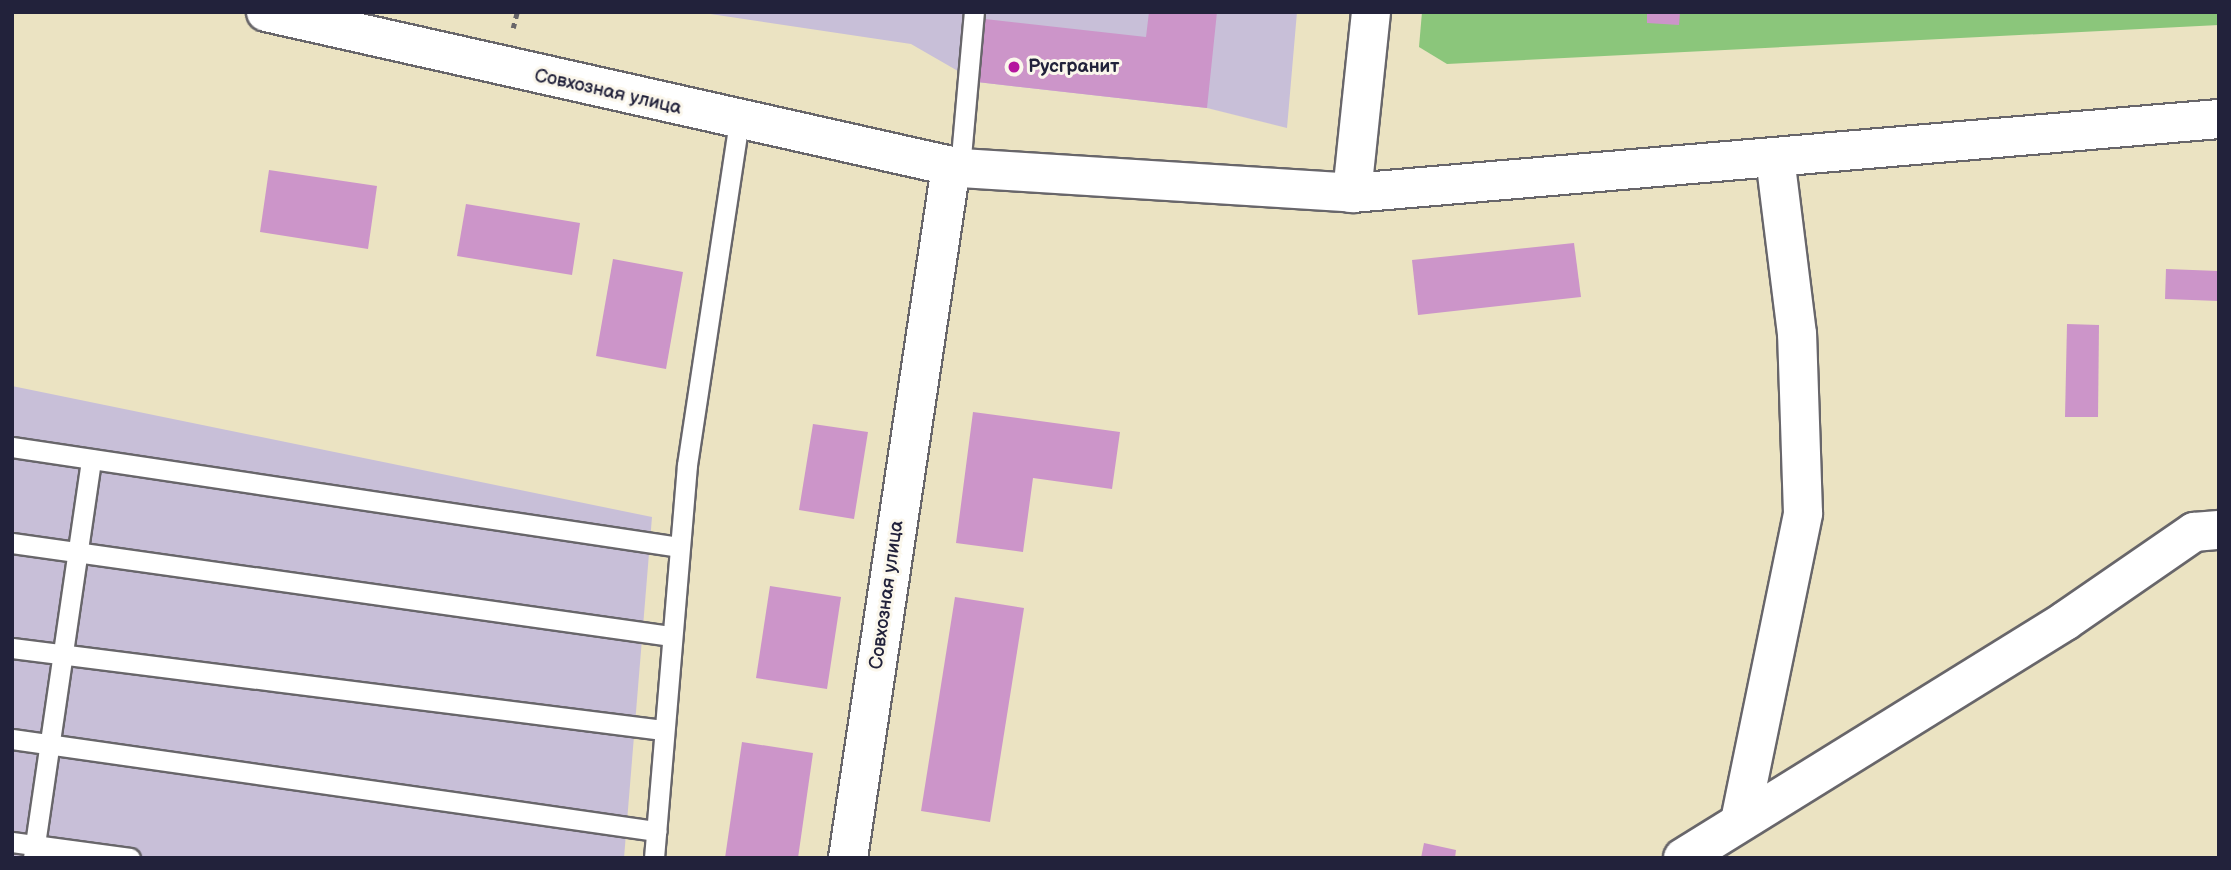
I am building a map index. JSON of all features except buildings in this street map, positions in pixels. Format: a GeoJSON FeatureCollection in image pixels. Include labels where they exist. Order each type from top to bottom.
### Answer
{"type":"FeatureCollection","features":[{"type":"Feature","properties":{"kind":"street","name":"Совхозная улица"},"geometry":{"type":"LineString","coordinates":[[266,12],[739,123],[956,167],[1352,192],[2219,119]]}},
{"type":"Feature","properties":{"kind":"street"},"geometry":{"type":"LineString","coordinates":[[1352,192],[1371,12]]}},
{"type":"Feature","properties":{"kind":"street"},"geometry":{"type":"LineString","coordinates":[[1740,821],[1803,513],[1797,334],[1775,158]]}},
{"type":"Feature","properties":{"kind":"street","name":"Совхозная улица"},"geometry":{"type":"LineString","coordinates":[[848,858],[956,167]]}},
{"type":"Feature","properties":{"kind":"street"},"geometry":{"type":"LineString","coordinates":[[1683,858],[2065,621],[2194,533],[2219,530]]}},
{"type":"Feature","properties":{"kind":"lane"},"geometry":{"type":"LineString","coordinates":[[956,167],[974,12]]}},
{"type":"Feature","properties":{"kind":"lane"},"geometry":{"type":"LineString","coordinates":[[654,858],[679,547],[739,123]]}},
{"type":"Feature","properties":{"kind":"lane"},"geometry":{"type":"LineString","coordinates":[[12,447],[679,547]]}},
{"type":"Feature","properties":{"kind":"lane"},"geometry":{"type":"LineString","coordinates":[[33,852],[51,745],[60,655],[79,550],[91,459]]}},
{"type":"Feature","properties":{"kind":"lane"},"geometry":{"type":"LineString","coordinates":[[12,543],[79,550],[671,636]]}},
{"type":"Feature","properties":{"kind":"lane"},"geometry":{"type":"LineString","coordinates":[[12,648],[663,730]]}},
{"type":"Feature","properties":{"kind":"lane"},"geometry":{"type":"LineString","coordinates":[[12,740],[656,831]]}},
{"type":"Feature","properties":{"kind":"lane"},"geometry":{"type":"LineString","coordinates":[[12,842],[33,852],[131,858]]}},
{"type":"Feature","properties":{"kind":"shaded area"},"geometry":{"type":"Polygon","coordinates":[[[697,12],[1297,12],[1287,128],[1207,108],[977,82],[911,44],[697,12]]]}},
{"type":"Feature","properties":{"kind":"shaded area"},"geometry":{"type":"Polygon","coordinates":[[[12,386],[652,517],[624,858],[12,858],[12,386]]]}},
{"type":"Feature","properties":{"kind":"green space"},"geometry":{"type":"Polygon","coordinates":[[[1422,12],[2219,12],[2219,25],[1447,64],[1419,47],[1422,12]]]}},
{"type":"Feature","properties":{"kind":"place","name":"Русгранит"},"geometry":{"type":"Point","coordinates":[1014,67]}}]}
